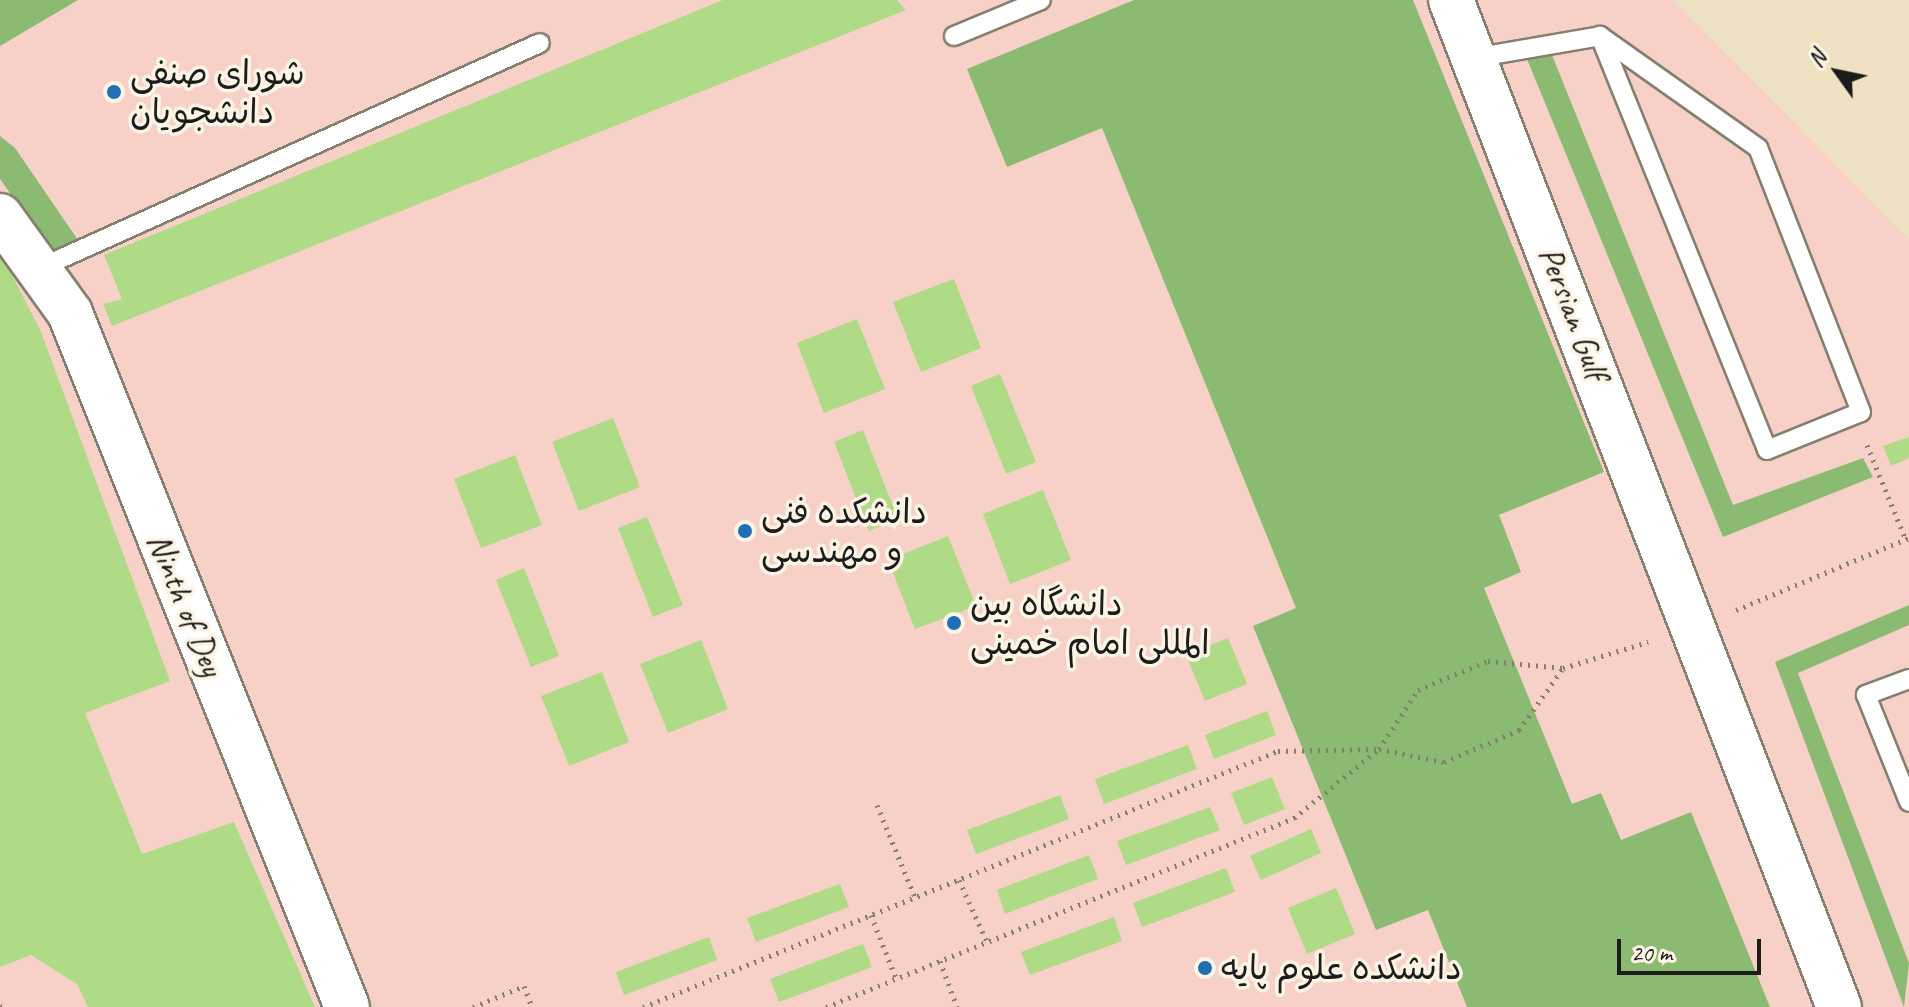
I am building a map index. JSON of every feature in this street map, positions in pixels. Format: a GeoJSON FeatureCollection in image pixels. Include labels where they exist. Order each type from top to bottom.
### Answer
{"type":"FeatureCollection","features":[{"type":"Feature","properties":{"kind":"street","name":"Persian Gulf"},"geometry":{"type":"LineString","coordinates":[[1451,0],[1839,1007]]}},
{"type":"Feature","properties":{"kind":"street","name":"Ninth of Dey"},"geometry":{"type":"LineString","coordinates":[[0,216],[70,313],[347,1007]]}},
{"type":"Feature","properties":{"kind":"lane"},"geometry":{"type":"LineString","coordinates":[[954,36],[1041,0]]}},
{"type":"Feature","properties":{"kind":"lane"},"geometry":{"type":"LineString","coordinates":[[1473,58],[1600,36],[1758,148],[1861,412],[1767,450],[1600,36]]}},
{"type":"Feature","properties":{"kind":"lane"},"geometry":{"type":"LineString","coordinates":[[40,268],[540,43]]}},
{"type":"Feature","properties":{"kind":"lane"},"geometry":{"type":"LineString","coordinates":[[1909,679],[1866,695],[1909,802]]}},
{"type":"Feature","properties":{"kind":"path"},"geometry":{"type":"LineString","coordinates":[[826,1007],[1294,818],[1379,749],[1418,690],[1488,661],[1563,668],[1692,628],[1907,539],[1854,414]]}},
{"type":"Feature","properties":{"kind":"path"},"geometry":{"type":"LineString","coordinates":[[643,1007],[1278,751],[1379,749],[1444,762],[1519,730],[1563,668]]}},
{"type":"Feature","properties":{"kind":"path"},"geometry":{"type":"LineString","coordinates":[[877,805],[915,897]]}},
{"type":"Feature","properties":{"kind":"path"},"geometry":{"type":"LineString","coordinates":[[959,880],[987,942]]}},
{"type":"Feature","properties":{"kind":"path"},"geometry":{"type":"LineString","coordinates":[[871,915],[896,978]]}},
{"type":"Feature","properties":{"kind":"path"},"geometry":{"type":"LineString","coordinates":[[940,961],[957,1007]]}},
{"type":"Feature","properties":{"kind":"path"},"geometry":{"type":"LineString","coordinates":[[473,1007],[524,986],[532,1007]]}},
{"type":"Feature","properties":{"kind":"shaded area","name":"دانشگاه بین المللی امام خمینی"},"geometry":{"type":"Polygon","coordinates":[[[0,0],[1673,0],[1909,239],[1909,1007],[0,1007],[0,0]]]}},
{"type":"Feature","properties":{"kind":"green space"},"geometry":{"type":"Polygon","coordinates":[[[0,0],[78,0],[0,46],[0,0]]]}},
{"type":"Feature","properties":{"kind":"green space"},"geometry":{"type":"Polygon","coordinates":[[[723,0],[897,0],[906,10],[112,326],[103,304],[122,299],[104,255],[723,0]]]}},
{"type":"Feature","properties":{"kind":"green space"},"geometry":{"type":"Polygon","coordinates":[[[1134,0],[1413,0],[1604,472],[1499,515],[1521,572],[1484,588],[1572,804],[1601,793],[1621,840],[1691,812],[1770,1007],[1467,1007],[1428,910],[1376,930],[1253,626],[1296,608],[1102,128],[1007,167],[967,69],[1134,0]]]}},
{"type":"Feature","properties":{"kind":"green space"},"geometry":{"type":"Polygon","coordinates":[[[1552,55],[1733,505],[1863,458],[1873,477],[1723,537],[1527,59],[1552,55]]]}},
{"type":"Feature","properties":{"kind":"green space"},"geometry":{"type":"Polygon","coordinates":[[[0,136],[15,148],[78,240],[53,254],[0,179],[0,136]]]}},
{"type":"Feature","properties":{"kind":"green space"},"geometry":{"type":"Polygon","coordinates":[[[0,251],[41,332],[170,681],[85,713],[142,854],[234,822],[315,1007],[88,1007],[77,984],[31,955],[0,967],[0,251]]]}},
{"type":"Feature","properties":{"kind":"green space"},"geometry":{"type":"Polygon","coordinates":[[[954,279],[981,348],[921,372],[893,302],[954,279]]]}},
{"type":"Feature","properties":{"kind":"green space"},"geometry":{"type":"Polygon","coordinates":[[[857,319],[885,389],[824,413],[797,343],[857,319]]]}},
{"type":"Feature","properties":{"kind":"green space"},"geometry":{"type":"Polygon","coordinates":[[[1000,374],[1036,462],[1006,474],[971,386],[1000,374]]]}},
{"type":"Feature","properties":{"kind":"green space"},"geometry":{"type":"Polygon","coordinates":[[[613,418],[640,487],[579,511],[552,442],[613,418]]]}},
{"type":"Feature","properties":{"kind":"green space"},"geometry":{"type":"Polygon","coordinates":[[[863,430],[898,519],[869,531],[834,442],[863,430]]]}},
{"type":"Feature","properties":{"kind":"green space"},"geometry":{"type":"Polygon","coordinates":[[[1909,437],[1909,458],[1891,466],[1883,446],[1909,437]]]}},
{"type":"Feature","properties":{"kind":"green space"},"geometry":{"type":"Polygon","coordinates":[[[515,455],[542,525],[481,548],[454,479],[515,455]]]}},
{"type":"Feature","properties":{"kind":"green space"},"geometry":{"type":"Polygon","coordinates":[[[1043,490],[1071,560],[1010,584],[983,514],[1043,490]]]}},
{"type":"Feature","properties":{"kind":"green space"},"geometry":{"type":"Polygon","coordinates":[[[647,517],[683,605],[653,617],[618,528],[647,517]]]}},
{"type":"Feature","properties":{"kind":"green space"},"geometry":{"type":"Polygon","coordinates":[[[948,536],[976,606],[915,629],[888,560],[948,536]]]}},
{"type":"Feature","properties":{"kind":"green space"},"geometry":{"type":"Polygon","coordinates":[[[524,568],[559,656],[531,667],[496,580],[524,568]]]}},
{"type":"Feature","properties":{"kind":"green space"},"geometry":{"type":"Polygon","coordinates":[[[1909,605],[1909,625],[1798,673],[1909,963],[1904,1007],[1775,662],[1909,605]]]}},
{"type":"Feature","properties":{"kind":"green space"},"geometry":{"type":"Polygon","coordinates":[[[1228,638],[1247,684],[1205,701],[1186,655],[1228,638]]]}},
{"type":"Feature","properties":{"kind":"green space"},"geometry":{"type":"Polygon","coordinates":[[[701,640],[728,709],[668,733],[640,664],[701,640]]]}},
{"type":"Feature","properties":{"kind":"green space"},"geometry":{"type":"Polygon","coordinates":[[[602,672],[629,742],[569,766],[541,696],[602,672]]]}},
{"type":"Feature","properties":{"kind":"green space"},"geometry":{"type":"Polygon","coordinates":[[[1267,711],[1276,735],[1214,759],[1205,735],[1267,711]]]}},
{"type":"Feature","properties":{"kind":"green space"},"geometry":{"type":"Polygon","coordinates":[[[1188,745],[1197,769],[1104,804],[1095,779],[1188,745]]]}},
{"type":"Feature","properties":{"kind":"green space"},"geometry":{"type":"Polygon","coordinates":[[[1272,777],[1285,809],[1244,825],[1231,793],[1272,777]]]}},
{"type":"Feature","properties":{"kind":"green space"},"geometry":{"type":"Polygon","coordinates":[[[1060,795],[1069,819],[976,854],[967,830],[1060,795]]]}},
{"type":"Feature","properties":{"kind":"green space"},"geometry":{"type":"Polygon","coordinates":[[[1210,807],[1220,830],[1126,865],[1117,841],[1210,807]]]}},
{"type":"Feature","properties":{"kind":"green space"},"geometry":{"type":"Polygon","coordinates":[[[1311,829],[1321,853],[1261,880],[1250,856],[1311,829]]]}},
{"type":"Feature","properties":{"kind":"green space"},"geometry":{"type":"Polygon","coordinates":[[[1089,855],[1098,879],[1005,914],[997,890],[1089,855]]]}},
{"type":"Feature","properties":{"kind":"green space"},"geometry":{"type":"Polygon","coordinates":[[[1226,868],[1235,892],[1142,927],[1133,903],[1226,868]]]}},
{"type":"Feature","properties":{"kind":"green space"},"geometry":{"type":"Polygon","coordinates":[[[840,884],[849,907],[756,942],[747,918],[840,884]]]}},
{"type":"Feature","properties":{"kind":"green space"},"geometry":{"type":"Polygon","coordinates":[[[1336,888],[1355,934],[1307,954],[1288,908],[1336,888]]]}},
{"type":"Feature","properties":{"kind":"green space"},"geometry":{"type":"Polygon","coordinates":[[[1114,917],[1122,941],[1030,975],[1021,952],[1114,917]]]}},
{"type":"Feature","properties":{"kind":"green space"},"geometry":{"type":"Polygon","coordinates":[[[709,937],[717,960],[624,995],[616,972],[709,937]]]}},
{"type":"Feature","properties":{"kind":"green space"},"geometry":{"type":"Polygon","coordinates":[[[863,944],[872,967],[779,1002],[770,979],[863,944]]]}},
{"type":"Feature","properties":{"kind":"place","name":"شورای صنفی دانشجویان"},"geometry":{"type":"Point","coordinates":[114,92]}},
{"type":"Feature","properties":{"kind":"place","name":"دانشکده فنی و مهندسی"},"geometry":{"type":"Point","coordinates":[745,531]}},
{"type":"Feature","properties":{"kind":"place","name":"دانشگاه بین المللی امام خمینی"},"geometry":{"type":"Point","coordinates":[954,623]}},
{"type":"Feature","properties":{"kind":"place","name":"دانشکده علوم پایه"},"geometry":{"type":"Point","coordinates":[1205,968]}}]}
